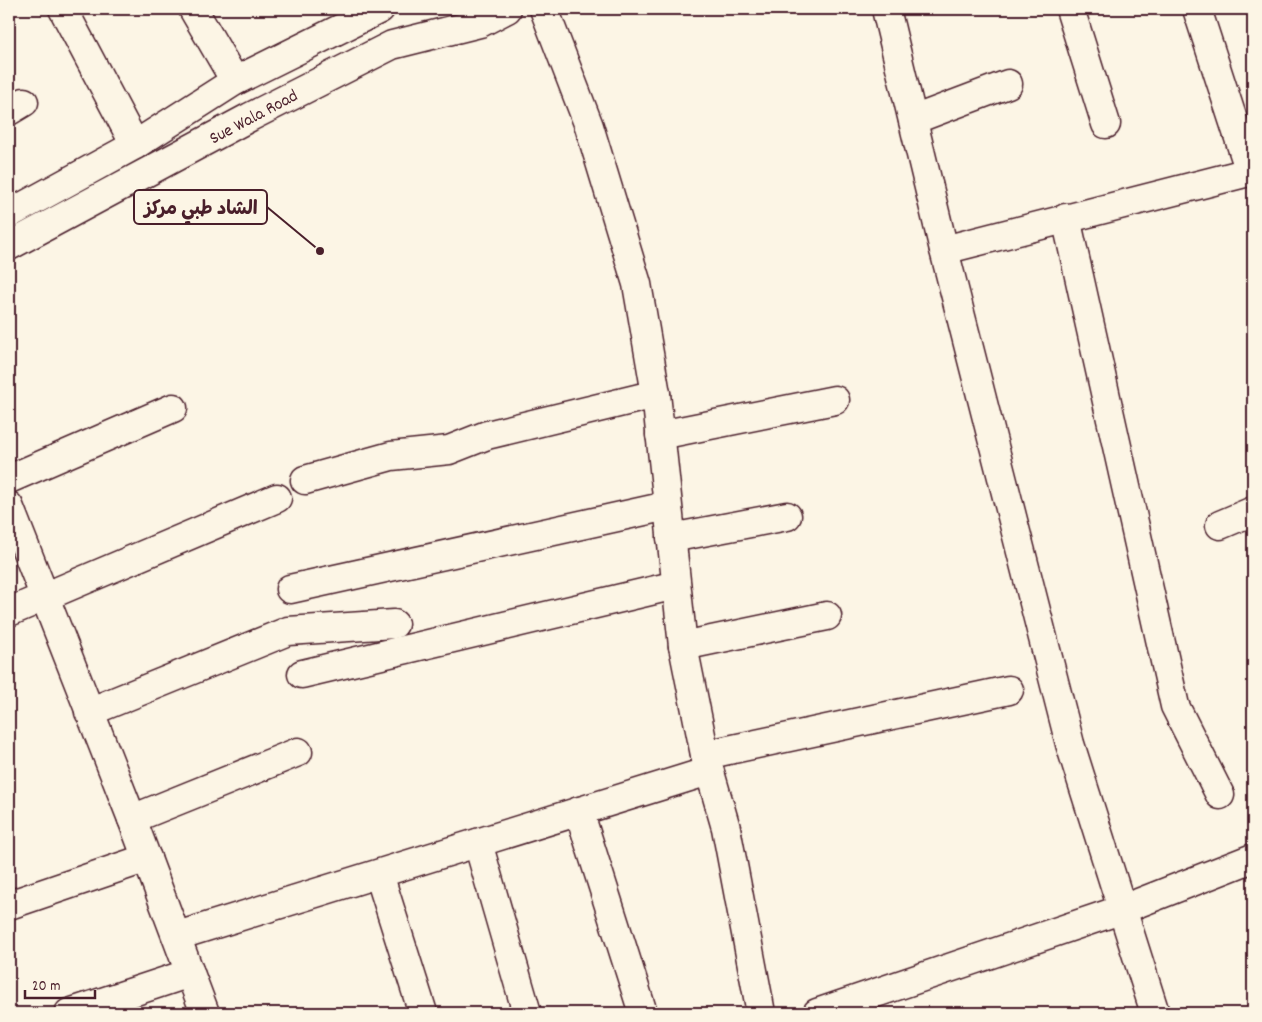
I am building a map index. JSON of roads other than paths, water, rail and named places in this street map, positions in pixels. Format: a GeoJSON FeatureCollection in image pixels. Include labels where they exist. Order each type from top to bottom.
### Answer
{"type":"FeatureCollection","features":[{"type":"Feature","properties":{"kind":"street"},"geometry":{"type":"LineString","coordinates":[[63,9],[135,145]]}},
{"type":"Feature","properties":{"kind":"street"},"geometry":{"type":"LineString","coordinates":[[193,9],[235,81]]}},
{"type":"Feature","properties":{"kind":"street"},"geometry":{"type":"LineString","coordinates":[[9,214],[135,145],[235,81],[380,9]]}},
{"type":"Feature","properties":{"kind":"street","name":"Sue Wala Road"},"geometry":{"type":"LineString","coordinates":[[9,246],[250,117],[392,46],[480,23],[507,9]]}},
{"type":"Feature","properties":{"kind":"street"},"geometry":{"type":"LineString","coordinates":[[544,9],[589,126],[636,284],[656,394],[682,646],[707,763],[726,828],[761,1013]]}},
{"type":"Feature","properties":{"kind":"street"},"geometry":{"type":"LineString","coordinates":[[886,9],[944,250],[1070,744],[1155,1013]]}},
{"type":"Feature","properties":{"kind":"street"},"geometry":{"type":"LineString","coordinates":[[1070,9],[1106,124]]}},
{"type":"Feature","properties":{"kind":"street"},"geometry":{"type":"LineString","coordinates":[[944,250],[1251,171],[1197,9]]}},
{"type":"Feature","properties":{"kind":"street"},"geometry":{"type":"LineString","coordinates":[[913,120],[1008,84]]}},
{"type":"Feature","properties":{"kind":"street"},"geometry":{"type":"LineString","coordinates":[[1066,218],[1174,706],[1220,795]]}},
{"type":"Feature","properties":{"kind":"street"},"geometry":{"type":"LineString","coordinates":[[305,480],[391,456],[449,450],[487,435],[656,394]]}},
{"type":"Feature","properties":{"kind":"street"},"geometry":{"type":"LineString","coordinates":[[660,435],[835,400]]}},
{"type":"Feature","properties":{"kind":"street"},"geometry":{"type":"LineString","coordinates":[[9,479],[173,408]]}},
{"type":"Feature","properties":{"kind":"street"},"geometry":{"type":"LineString","coordinates":[[9,612],[277,498]]}},
{"type":"Feature","properties":{"kind":"street"},"geometry":{"type":"LineString","coordinates":[[9,506],[147,858],[205,1013]]}},
{"type":"Feature","properties":{"kind":"street"},"geometry":{"type":"LineString","coordinates":[[290,589],[667,506]]}},
{"type":"Feature","properties":{"kind":"street"},"geometry":{"type":"LineString","coordinates":[[1220,525],[1253,511]]}},
{"type":"Feature","properties":{"kind":"street"},"geometry":{"type":"LineString","coordinates":[[671,538],[787,516]]}},
{"type":"Feature","properties":{"kind":"street"},"geometry":{"type":"LineString","coordinates":[[302,674],[676,585]]}},
{"type":"Feature","properties":{"kind":"street"},"geometry":{"type":"LineString","coordinates":[[682,646],[827,616]]}},
{"type":"Feature","properties":{"kind":"street"},"geometry":{"type":"LineString","coordinates":[[89,712],[288,631],[394,624]]}},
{"type":"Feature","properties":{"kind":"street"},"geometry":{"type":"LineString","coordinates":[[176,936],[579,811],[707,763],[1009,690]]}},
{"type":"Feature","properties":{"kind":"street"},"geometry":{"type":"LineString","coordinates":[[132,820],[298,752]]}},
{"type":"Feature","properties":{"kind":"street"},"geometry":{"type":"LineString","coordinates":[[579,811],[643,1013]]}},
{"type":"Feature","properties":{"kind":"street"},"geometry":{"type":"LineString","coordinates":[[478,843],[527,1013]]}},
{"type":"Feature","properties":{"kind":"street"},"geometry":{"type":"LineString","coordinates":[[9,905],[147,858]]}},
{"type":"Feature","properties":{"kind":"street"},"geometry":{"type":"LineString","coordinates":[[817,1013],[1123,909],[1253,858]]}},
{"type":"Feature","properties":{"kind":"street"},"geometry":{"type":"LineString","coordinates":[[379,874],[423,1013]]}},
{"type":"Feature","properties":{"kind":"street"},"geometry":{"type":"LineString","coordinates":[[68,1013],[190,973]]}},
{"type":"Feature","properties":{"kind":"place","name":"الشاد طبي مرکز"},"geometry":{"type":"Point","coordinates":[320,251]}}]}
